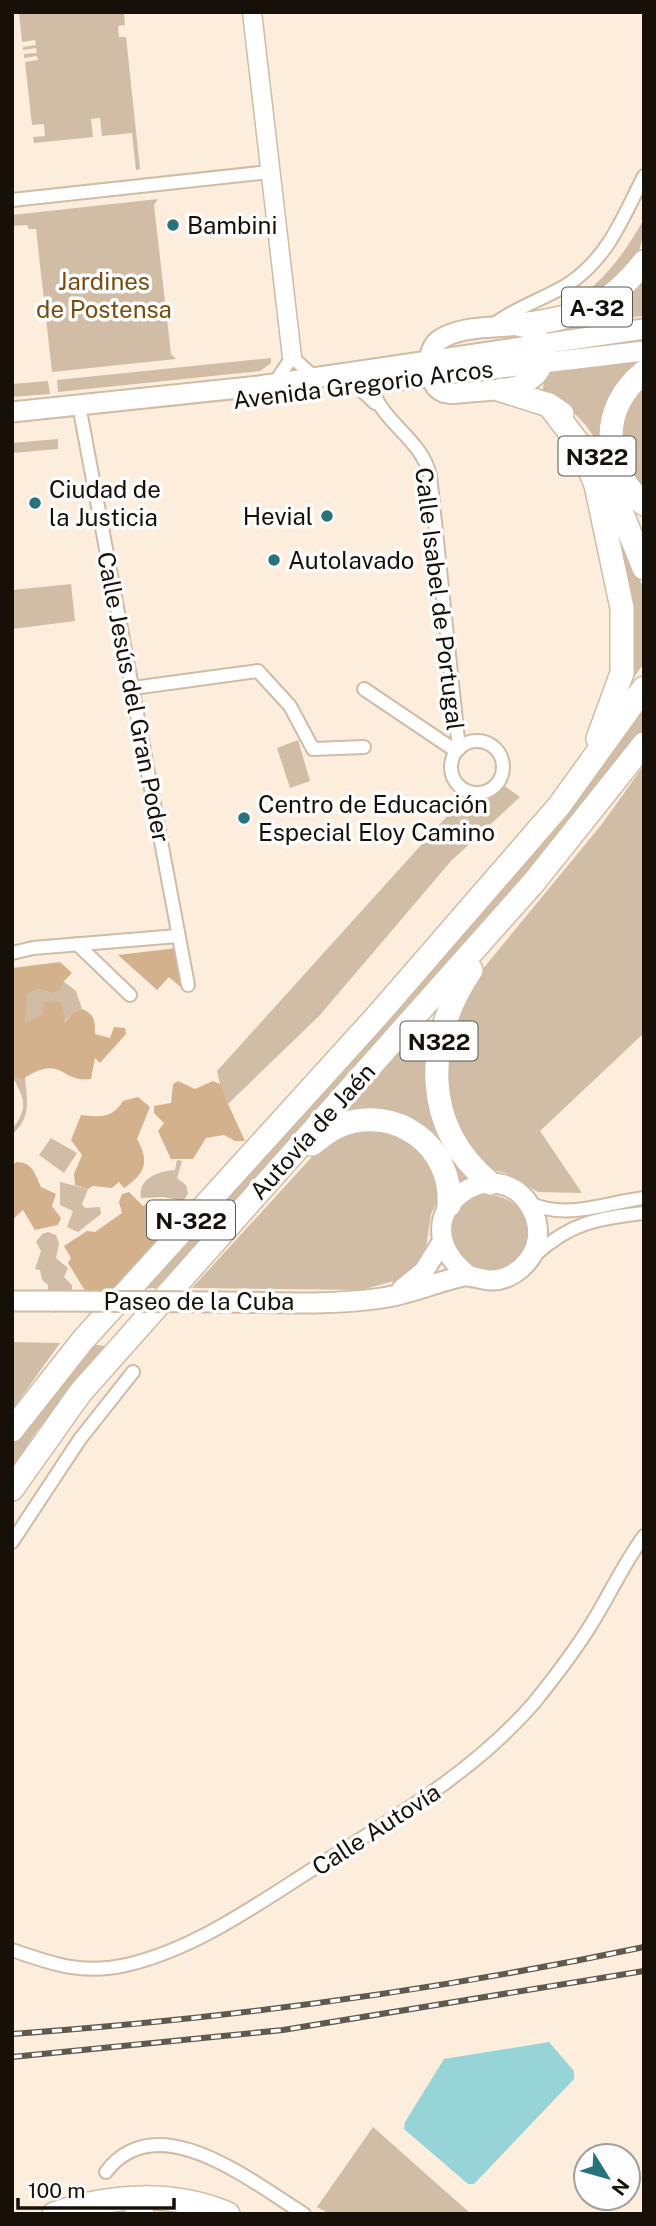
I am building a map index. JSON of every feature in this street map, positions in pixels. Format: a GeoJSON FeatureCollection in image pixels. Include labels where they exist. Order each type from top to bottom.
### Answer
{"type":"FeatureCollection","features":[{"type":"Feature","properties":{"kind":"highway","name":"A-32"},"geometry":{"type":"LineString","coordinates":[[521,325],[563,319],[596,308],[621,289],[644,262]]}},
{"type":"Feature","properties":{"kind":"highway"},"geometry":{"type":"LineString","coordinates":[[644,372],[622,395],[613,418],[610,444],[622,481],[644,504]]}},
{"type":"Feature","properties":{"kind":"highway","name":"N322"},"geometry":{"type":"LineString","coordinates":[[501,390],[549,405],[585,436],[601,463],[644,568]]}},
{"type":"Feature","properties":{"kind":"highway","name":"N322"},"geometry":{"type":"LineString","coordinates":[[549,405],[581,447],[596,485],[622,608],[622,673],[588,766]]}},
{"type":"Feature","properties":{"kind":"highway","name":"Autovía de Jaén"},"geometry":{"type":"LineString","coordinates":[[12,1430],[83,1340],[377,1016],[559,806],[644,688]]}},
{"type":"Feature","properties":{"kind":"highway","name":"Autovía de Jaén"},"geometry":{"type":"LineString","coordinates":[[12,1489],[80,1393],[516,903],[644,744]]}},
{"type":"Feature","properties":{"kind":"highway","name":"N322"},"geometry":{"type":"LineString","coordinates":[[490,1183],[458,1152],[446,1127],[436,1074],[437,1049],[443,1020],[454,995],[516,903]]}},
{"type":"Feature","properties":{"kind":"highway"},"geometry":{"type":"LineString","coordinates":[[286,1161],[339,1126],[356,1122],[389,1122],[416,1134],[436,1152],[446,1170],[449,1205]]}},
{"type":"Feature","properties":{"kind":"highway"},"geometry":{"type":"LineString","coordinates":[[54,2214],[110,2200],[143,2208],[183,2200],[228,2214]]}},
{"type":"Feature","properties":{"kind":"main road"},"geometry":{"type":"LineString","coordinates":[[521,325],[533,331],[543,352],[537,375],[528,382],[501,390],[443,392],[423,369],[430,349],[440,340],[461,331],[521,325]]}},
{"type":"Feature","properties":{"kind":"main road","name":"Avenida Gregorio Arcos"},"geometry":{"type":"LineString","coordinates":[[12,412],[316,378],[423,369],[543,352],[644,329]]}},
{"type":"Feature","properties":{"kind":"main road","name":"Avenida Gregorio Arcos"},"geometry":{"type":"LineString","coordinates":[[543,352],[644,351]]}},
{"type":"Feature","properties":{"kind":"main road","name":"Avenida Gregorio Arcos"},"geometry":{"type":"LineString","coordinates":[[12,424],[363,384],[423,369]]}},
{"type":"Feature","properties":{"kind":"main road","name":"Avenida Gregorio Arcos"},"geometry":{"type":"LineString","coordinates":[[81,416],[100,403]]}},
{"type":"Feature","properties":{"kind":"main road"},"geometry":{"type":"LineString","coordinates":[[490,1183],[512,1188],[529,1203],[538,1228],[537,1241],[527,1262],[506,1278],[490,1280],[468,1275],[452,1262],[442,1242],[443,1215],[449,1205],[466,1189],[490,1183]]}},
{"type":"Feature","properties":{"kind":"main road","name":"Paseo de la Cuba"},"geometry":{"type":"LineString","coordinates":[[386,1297],[424,1272],[442,1242]]}},
{"type":"Feature","properties":{"kind":"main road","name":"Paseo de la Cuba"},"geometry":{"type":"LineString","coordinates":[[12,1301],[356,1301],[386,1297],[468,1275]]}},
{"type":"Feature","properties":{"kind":"street"},"geometry":{"type":"LineString","coordinates":[[252,12],[292,357],[274,384]]}},
{"type":"Feature","properties":{"kind":"street"},"geometry":{"type":"LineString","coordinates":[[12,200],[269,172]]}},
{"type":"Feature","properties":{"kind":"street"},"geometry":{"type":"LineString","coordinates":[[489,328],[569,283],[593,265],[611,244],[644,176]]}},
{"type":"Feature","properties":{"kind":"street"},"geometry":{"type":"LineString","coordinates":[[292,357],[316,378]]}},
{"type":"Feature","properties":{"kind":"street","name":"Calle Isabel de Portugal"},"geometry":{"type":"LineString","coordinates":[[363,384],[375,403],[419,452],[430,475],[457,750]]}},
{"type":"Feature","properties":{"kind":"street","name":"Calle Jesús del Gran Poder"},"geometry":{"type":"LineString","coordinates":[[81,416],[188,985]]}},
{"type":"Feature","properties":{"kind":"street"},"geometry":{"type":"LineString","coordinates":[[133,688],[258,671],[290,706],[313,749],[364,747]]}},
{"type":"Feature","properties":{"kind":"street"},"geometry":{"type":"LineString","coordinates":[[364,689],[457,750]]}},
{"type":"Feature","properties":{"kind":"street"},"geometry":{"type":"LineString","coordinates":[[476,742],[491,746],[502,758],[499,782],[486,792],[478,793],[461,788],[452,772],[457,750],[476,742]]}},
{"type":"Feature","properties":{"kind":"street"},"geometry":{"type":"LineString","coordinates":[[12,953],[77,944],[178,936]]}},
{"type":"Feature","properties":{"kind":"street"},"geometry":{"type":"LineString","coordinates":[[77,944],[130,995]]}},
{"type":"Feature","properties":{"kind":"street"},"geometry":{"type":"LineString","coordinates":[[529,1203],[548,1211],[566,1211],[644,1198]]}},
{"type":"Feature","properties":{"kind":"street"},"geometry":{"type":"LineString","coordinates":[[527,1262],[557,1234],[593,1220],[644,1213]]}},
{"type":"Feature","properties":{"kind":"street"},"geometry":{"type":"LineString","coordinates":[[12,1542],[73,1449],[133,1372]]}},
{"type":"Feature","properties":{"kind":"street","name":"Calle Autovía"},"geometry":{"type":"LineString","coordinates":[[12,1950],[62,1968],[86,1969],[124,1965],[149,1958],[229,1921],[344,1852],[453,1778],[522,1715],[569,1658],[644,1536]]}},
{"type":"Feature","properties":{"kind":"street"},"geometry":{"type":"LineString","coordinates":[[106,2172],[117,2158],[137,2148],[165,2144],[181,2147],[202,2154],[304,2214]]}},
{"type":"Feature","properties":{"kind":"green space"},"geometry":{"type":"Polygon","coordinates":[[[19,12],[124,12],[125,25],[118,26],[119,37],[126,37],[140,169],[136,170],[132,133],[102,136],[100,118],[91,119],[93,137],[34,143],[33,137],[45,136],[44,124],[32,125],[25,62],[38,60],[37,56],[24,58],[24,54],[37,53],[36,48],[23,50],[23,47],[36,45],[35,40],[22,42],[19,12]]]}},
{"type":"Feature","properties":{"kind":"green space","name":"Jardines de Postensa"},"geometry":{"type":"Polygon","coordinates":[[[158,199],[154,205],[171,354],[176,359],[52,372],[36,229],[29,229],[27,225],[12,226],[12,215],[158,199]]]}},
{"type":"Feature","properties":{"kind":"green space"},"geometry":{"type":"Polygon","coordinates":[[[644,219],[637,255],[619,279],[592,296],[559,311],[598,282],[627,247],[644,219]]]}},
{"type":"Feature","properties":{"kind":"green space"},"geometry":{"type":"Polygon","coordinates":[[[644,275],[644,316],[575,324],[644,275]]]}},
{"type":"Feature","properties":{"kind":"green space"},"geometry":{"type":"Polygon","coordinates":[[[271,358],[271,363],[260,371],[58,392],[57,380],[271,358]]]}},
{"type":"Feature","properties":{"kind":"green space"},"geometry":{"type":"Polygon","coordinates":[[[643,361],[605,456],[580,418],[542,392],[546,374],[643,361]]]}},
{"type":"Feature","properties":{"kind":"green space"},"geometry":{"type":"Polygon","coordinates":[[[644,379],[644,496],[624,472],[620,416],[644,379]]]}},
{"type":"Feature","properties":{"kind":"green space"},"geometry":{"type":"Polygon","coordinates":[[[48,381],[50,394],[12,397],[12,384],[48,381]]]}},
{"type":"Feature","properties":{"kind":"green space"},"geometry":{"type":"Polygon","coordinates":[[[58,439],[58,449],[12,453],[12,443],[58,439]]]}},
{"type":"Feature","properties":{"kind":"green space"},"geometry":{"type":"Polygon","coordinates":[[[611,509],[620,539],[644,589],[644,663],[624,691],[611,509]]]}},
{"type":"Feature","properties":{"kind":"green space"},"geometry":{"type":"Polygon","coordinates":[[[71,584],[75,621],[12,629],[12,590],[71,584]]]}},
{"type":"Feature","properties":{"kind":"green space"},"geometry":{"type":"Polygon","coordinates":[[[644,701],[644,727],[592,799],[308,1123],[156,1288],[136,1289],[644,701]]]}},
{"type":"Feature","properties":{"kind":"green space"},"geometry":{"type":"Polygon","coordinates":[[[298,740],[310,781],[290,788],[277,748],[298,740]]]}},
{"type":"Feature","properties":{"kind":"green space"},"geometry":{"type":"Polygon","coordinates":[[[644,765],[644,1033],[540,1131],[582,1193],[538,1192],[506,1173],[485,1168],[470,1153],[452,1113],[445,1055],[468,987],[602,824],[644,765]]]}},
{"type":"Feature","properties":{"kind":"green space"},"geometry":{"type":"Polygon","coordinates":[[[499,782],[520,797],[451,861],[320,1015],[228,1104],[217,1071],[469,792],[486,792],[499,782]]]}},
{"type":"Feature","properties":{"kind":"green space"},"geometry":{"type":"Polygon","coordinates":[[[63,981],[76,991],[82,1009],[72,1013],[64,1022],[61,1003],[45,1003],[43,1014],[25,1025],[26,994],[39,989],[50,993],[63,981]]]}},
{"type":"Feature","properties":{"kind":"green space"},"geometry":{"type":"Polygon","coordinates":[[[430,1021],[426,1062],[429,1106],[442,1146],[453,1164],[468,1178],[457,1183],[432,1137],[334,1121],[422,1024],[430,1021]]]}},
{"type":"Feature","properties":{"kind":"green space"},"geometry":{"type":"Polygon","coordinates":[[[12,1076],[21,1080],[25,1077],[27,1108],[23,1121],[12,1135],[22,1113],[23,1102],[12,1076]]]}},
{"type":"Feature","properties":{"kind":"green space"},"geometry":{"type":"Polygon","coordinates":[[[362,1130],[400,1133],[437,1170],[439,1199],[431,1214],[425,1255],[404,1278],[362,1290],[192,1288],[320,1148],[333,1139],[362,1130]]]}},
{"type":"Feature","properties":{"kind":"green space"},"geometry":{"type":"Polygon","coordinates":[[[51,1138],[77,1153],[64,1173],[39,1155],[51,1138]]]}},
{"type":"Feature","properties":{"kind":"green space"},"geometry":{"type":"Polygon","coordinates":[[[177,1160],[182,1161],[177,1178],[186,1185],[188,1194],[183,1201],[163,1197],[141,1198],[146,1181],[156,1174],[175,1170],[177,1160]]]}},
{"type":"Feature","properties":{"kind":"green space"},"geometry":{"type":"Polygon","coordinates":[[[60,1182],[88,1189],[82,1204],[85,1208],[100,1207],[101,1214],[78,1232],[67,1227],[73,1211],[60,1205],[60,1182]]]}},
{"type":"Feature","properties":{"kind":"green space"},"geometry":{"type":"Polygon","coordinates":[[[482,1195],[496,1195],[510,1201],[521,1212],[527,1233],[524,1248],[516,1260],[496,1271],[482,1271],[468,1265],[457,1254],[451,1240],[451,1226],[457,1212],[468,1201],[482,1195]]]}},
{"type":"Feature","properties":{"kind":"green space"},"geometry":{"type":"Polygon","coordinates":[[[48,1232],[56,1235],[59,1244],[56,1258],[68,1268],[64,1277],[72,1285],[72,1294],[48,1294],[48,1285],[42,1280],[40,1270],[35,1269],[41,1251],[36,1242],[42,1234],[48,1232]]]}},
{"type":"Feature","properties":{"kind":"green space"},"geometry":{"type":"Polygon","coordinates":[[[12,1342],[60,1343],[12,1410],[12,1342]]]}},
{"type":"Feature","properties":{"kind":"green space"},"geometry":{"type":"Polygon","coordinates":[[[88,1344],[105,1346],[35,1433],[12,1469],[12,1442],[88,1344]]]}},
{"type":"Feature","properties":{"kind":"green space"},"geometry":{"type":"Polygon","coordinates":[[[373,2127],[471,2214],[330,2214],[317,2207],[373,2127]]]}},
{"type":"Feature","properties":{"kind":"shaded area"},"geometry":{"type":"Polygon","coordinates":[[[177,948],[186,988],[183,989],[169,977],[157,990],[118,955],[177,948]]]}},
{"type":"Feature","properties":{"kind":"shaded area"},"geometry":{"type":"Polygon","coordinates":[[[60,962],[72,973],[63,982],[60,991],[50,993],[39,989],[27,994],[25,1024],[42,1014],[45,1002],[61,1002],[65,1022],[72,1013],[82,1009],[90,1013],[95,1034],[110,1038],[114,1027],[125,1028],[126,1034],[100,1063],[95,1058],[91,1079],[72,1077],[53,1068],[35,1072],[21,1080],[12,1076],[12,968],[60,962]]]}},
{"type":"Feature","properties":{"kind":"shaded area"},"geometry":{"type":"Polygon","coordinates":[[[217,1071],[245,1141],[235,1141],[224,1135],[206,1138],[193,1159],[171,1159],[158,1131],[164,1123],[154,1113],[154,1106],[171,1103],[173,1084],[178,1081],[195,1089],[213,1081],[220,1084],[217,1071]]]}},
{"type":"Feature","properties":{"kind":"shaded area"},"geometry":{"type":"Polygon","coordinates":[[[138,1097],[150,1107],[137,1139],[144,1161],[137,1178],[124,1188],[119,1182],[112,1188],[93,1186],[88,1189],[75,1185],[74,1174],[82,1155],[71,1140],[81,1115],[110,1114],[123,1101],[138,1097]]]}},
{"type":"Feature","properties":{"kind":"shaded area"},"geometry":{"type":"Polygon","coordinates":[[[16,1162],[30,1166],[41,1187],[56,1194],[52,1206],[61,1218],[58,1225],[35,1230],[23,1210],[12,1220],[12,1166],[16,1162]]]}},
{"type":"Feature","properties":{"kind":"shaded area"},"geometry":{"type":"Polygon","coordinates":[[[129,1192],[143,1206],[154,1200],[164,1201],[173,1207],[179,1218],[112,1293],[87,1294],[68,1263],[71,1258],[64,1246],[87,1231],[95,1232],[122,1213],[119,1202],[122,1194],[129,1192]]]}},
{"type":"Feature","properties":{"kind":"water"},"geometry":{"type":"Polygon","coordinates":[[[549,2042],[574,2071],[574,2079],[474,2184],[468,2184],[404,2129],[405,2122],[444,2059],[549,2042]]]}},
{"type":"Feature","properties":{"kind":"railway"},"geometry":{"type":"LineString","coordinates":[[12,2034],[171,2020],[330,2001],[487,1977],[644,1947]]}},
{"type":"Feature","properties":{"kind":"railway"},"geometry":{"type":"LineString","coordinates":[[12,2057],[283,2030],[644,1971]]}},
{"type":"Feature","properties":{"kind":"place","name":"Bambini"},"geometry":{"type":"Point","coordinates":[173,225]}},
{"type":"Feature","properties":{"kind":"place","name":"Ciudad de la Justicia"},"geometry":{"type":"Point","coordinates":[35,503]}},
{"type":"Feature","properties":{"kind":"place","name":"Hevial"},"geometry":{"type":"Point","coordinates":[327,516]}},
{"type":"Feature","properties":{"kind":"place","name":"Autolavado"},"geometry":{"type":"Point","coordinates":[274,560]}},
{"type":"Feature","properties":{"kind":"place","name":"Centro de Educación Especial Eloy Camino"},"geometry":{"type":"Point","coordinates":[244,818]}}]}
